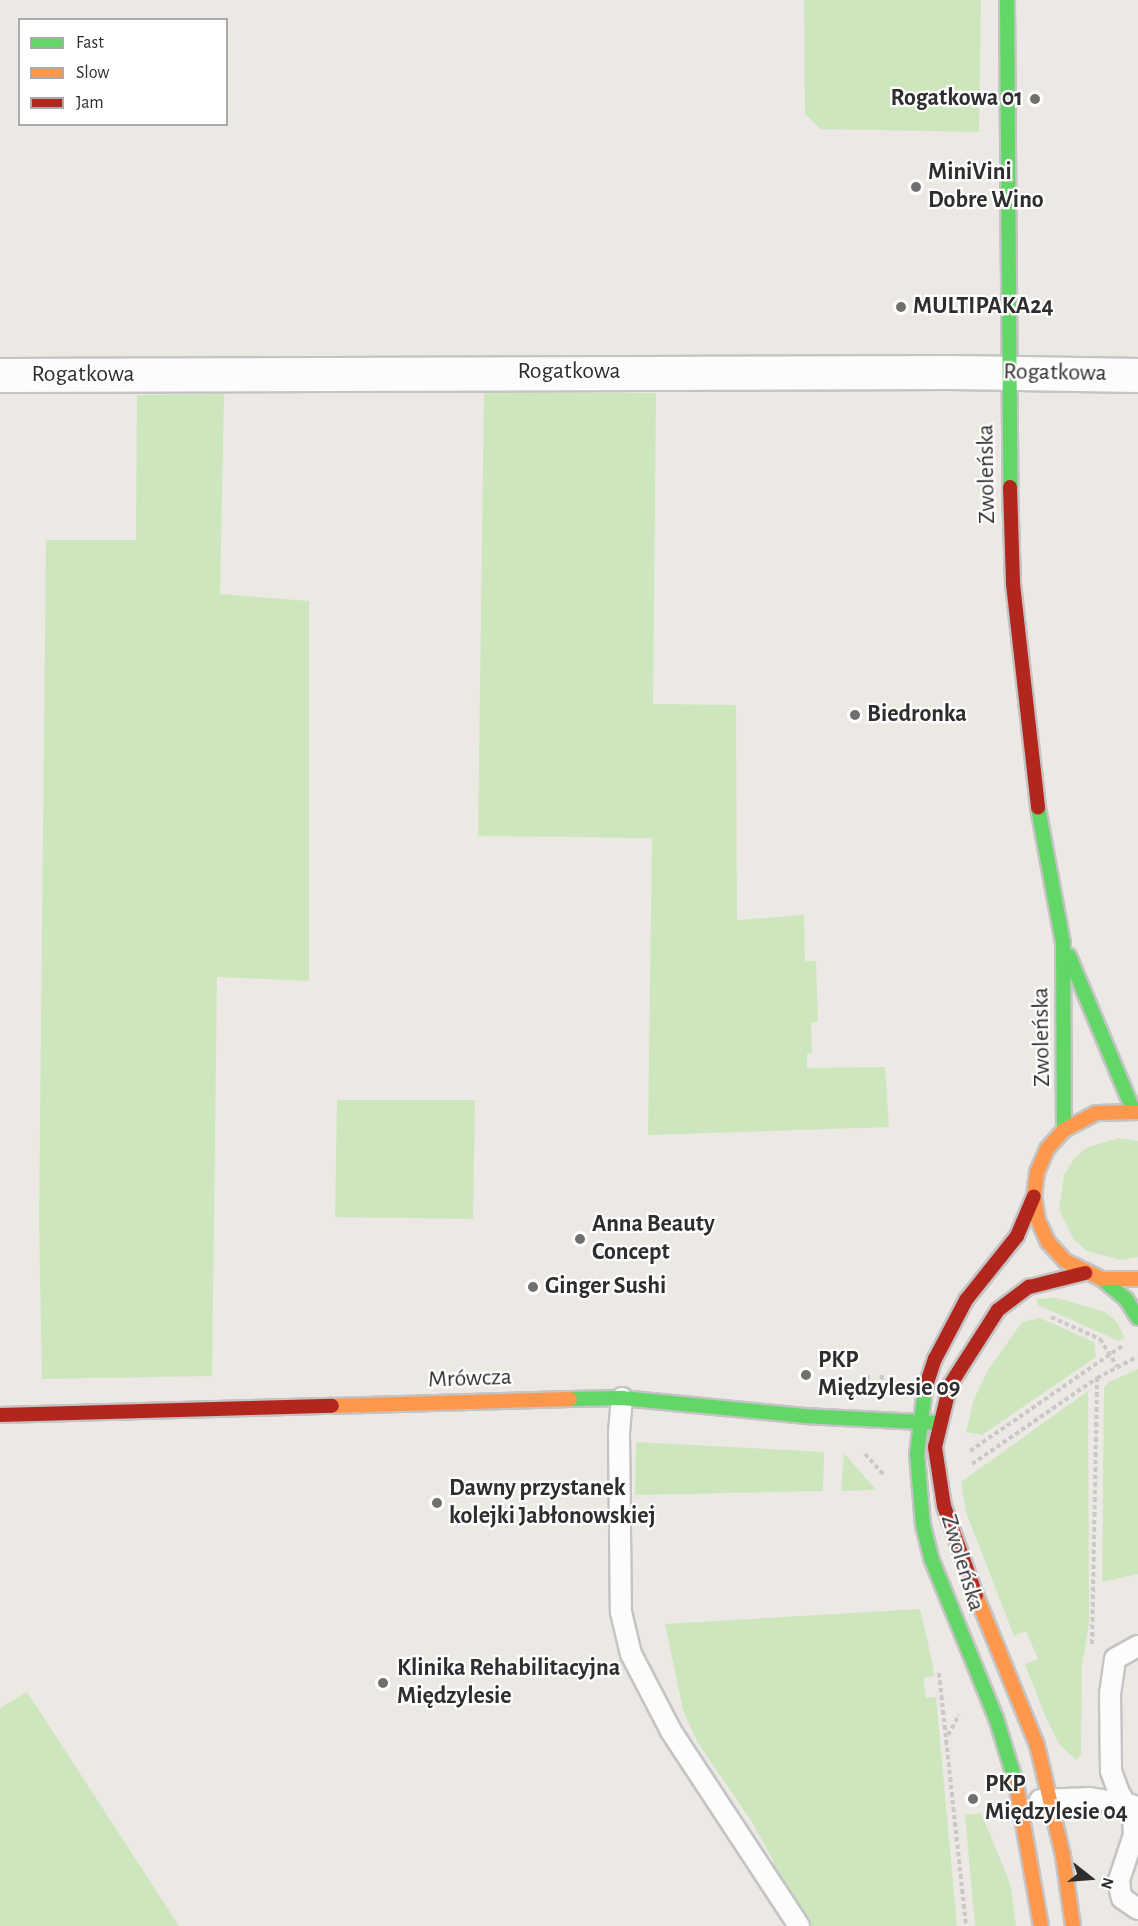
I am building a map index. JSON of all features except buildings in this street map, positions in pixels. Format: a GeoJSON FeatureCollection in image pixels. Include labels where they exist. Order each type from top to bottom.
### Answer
{"type":"FeatureCollection","features":[{"type":"Feature","properties":{"kind":"street","name":"Zwoleńska"},"geometry":{"type":"LineString","coordinates":[[1006,0],[1007,373],[1014,602],[1032,777],[1063,943],[1064,1130]]}},
{"type":"Feature","properties":{"kind":"street","name":"Rogatkowa"},"geometry":{"type":"LineString","coordinates":[[0,375],[1007,373],[1138,375]]}},
{"type":"Feature","properties":{"kind":"street","name":"Zwoleńska"},"geometry":{"type":"LineString","coordinates":[[1063,943],[1135,1111]]}},
{"type":"Feature","properties":{"kind":"street"},"geometry":{"type":"LineString","coordinates":[[1135,1111],[1096,1113],[1064,1130],[1047,1149],[1037,1172],[1034,1196],[1038,1220],[1048,1242],[1065,1261],[1085,1273],[1102,1279],[1138,1279]]}},
{"type":"Feature","properties":{"kind":"street","name":"Zwoleńska"},"geometry":{"type":"LineString","coordinates":[[1034,1196],[1017,1236],[954,1319],[935,1359],[920,1420],[917,1454],[923,1525],[931,1558],[996,1718],[1023,1804],[1041,1926]]}},
{"type":"Feature","properties":{"kind":"street","name":"Zwoleńska"},"geometry":{"type":"LineString","coordinates":[[1073,1926],[1052,1797],[1037,1745],[944,1506],[935,1447],[950,1385],[998,1310],[1029,1287],[1085,1273]]}},
{"type":"Feature","properties":{"kind":"street"},"geometry":{"type":"LineString","coordinates":[[1102,1279],[1126,1299],[1138,1318]]}},
{"type":"Feature","properties":{"kind":"street","name":"Mrówcza"},"geometry":{"type":"LineString","coordinates":[[0,1415],[622,1398],[804,1416],[920,1420],[939,1423]]}},
{"type":"Feature","properties":{"kind":"lane"},"geometry":{"type":"LineString","coordinates":[[622,1398],[619,1432],[621,1612],[631,1654],[670,1731],[799,1926]]}},
{"type":"Feature","properties":{"kind":"lane"},"geometry":{"type":"LineString","coordinates":[[1138,1646],[1122,1652],[1111,1671],[1111,1771],[1132,1804],[1134,1816],[1134,1835],[1119,1880],[1120,1890],[1122,1899],[1138,1907]]}},
{"type":"Feature","properties":{"kind":"lane"},"geometry":{"type":"LineString","coordinates":[[1023,1804],[1052,1797],[1132,1804]]}},
{"type":"Feature","properties":{"kind":"path"},"geometry":{"type":"LineString","coordinates":[[1043,1313],[1100,1339],[1117,1366]]}},
{"type":"Feature","properties":{"kind":"path"},"geometry":{"type":"LineString","coordinates":[[965,1454],[1128,1341]]}},
{"type":"Feature","properties":{"kind":"path"},"geometry":{"type":"LineString","coordinates":[[964,1470],[1117,1366],[1137,1357]]}},
{"type":"Feature","properties":{"kind":"path"},"geometry":{"type":"LineString","coordinates":[[867,1387],[868,1373]]}},
{"type":"Feature","properties":{"kind":"path"},"geometry":{"type":"LineString","coordinates":[[862,1443],[867,1458],[886,1478]]}},
{"type":"Feature","properties":{"kind":"path"},"geometry":{"type":"LineString","coordinates":[[959,1714],[948,1735],[966,1926]]}},
{"type":"Feature","properties":{"kind":"green space"},"geometry":{"type":"Polygon","coordinates":[[[804,0],[981,0],[979,132],[821,129],[805,114],[804,0]]]}},
{"type":"Feature","properties":{"kind":"green space"},"geometry":{"type":"Polygon","coordinates":[[[484,393],[656,393],[653,704],[736,705],[737,920],[804,915],[805,961],[816,961],[818,1022],[811,1022],[812,1053],[807,1054],[807,1068],[885,1067],[889,1127],[648,1135],[652,838],[478,836],[484,393]]]}},
{"type":"Feature","properties":{"kind":"green space"},"geometry":{"type":"Polygon","coordinates":[[[224,394],[220,594],[309,601],[309,981],[217,977],[212,1376],[42,1379],[39,1223],[46,540],[136,540],[137,395],[224,394]]]}},
{"type":"Feature","properties":{"kind":"green space"},"geometry":{"type":"Polygon","coordinates":[[[337,1100],[475,1100],[473,1219],[335,1217],[337,1100]]]}},
{"type":"Feature","properties":{"kind":"green space"},"geometry":{"type":"Polygon","coordinates":[[[1118,1138],[1138,1141],[1138,1257],[1121,1260],[1087,1251],[1074,1240],[1059,1209],[1064,1175],[1073,1160],[1086,1148],[1118,1138]]]}},
{"type":"Feature","properties":{"kind":"green space"},"geometry":{"type":"Polygon","coordinates":[[[1058,1298],[1105,1312],[1116,1321],[1125,1338],[1119,1341],[1038,1305],[1036,1299],[1058,1298]]]}},
{"type":"Feature","properties":{"kind":"green space"},"geometry":{"type":"Polygon","coordinates":[[[1040,1318],[1094,1342],[1096,1357],[982,1435],[966,1432],[974,1399],[988,1370],[1022,1322],[1040,1318]]]}},
{"type":"Feature","properties":{"kind":"green space"},"geometry":{"type":"Polygon","coordinates":[[[1138,1369],[1138,1574],[1102,1582],[1104,1388],[1109,1382],[1138,1369]]]}},
{"type":"Feature","properties":{"kind":"green space"},"geometry":{"type":"Polygon","coordinates":[[[1088,1391],[1089,1625],[1082,1665],[1081,1755],[1076,1760],[1059,1744],[1044,1713],[1025,1664],[1038,1659],[1026,1631],[1014,1636],[966,1512],[961,1482],[1088,1391]]]}},
{"type":"Feature","properties":{"kind":"green space"},"geometry":{"type":"Polygon","coordinates":[[[636,1442],[824,1452],[823,1491],[635,1495],[636,1442]]]}},
{"type":"Feature","properties":{"kind":"green space"},"geometry":{"type":"Polygon","coordinates":[[[844,1453],[876,1490],[841,1491],[844,1453]]]}},
{"type":"Feature","properties":{"kind":"green space"},"geometry":{"type":"Polygon","coordinates":[[[920,1609],[934,1676],[923,1678],[926,1698],[936,1697],[957,1926],[805,1926],[766,1873],[774,1862],[752,1822],[698,1743],[683,1710],[665,1624],[920,1609]]]}},
{"type":"Feature","properties":{"kind":"green space"},"geometry":{"type":"Polygon","coordinates":[[[27,1692],[179,1926],[0,1926],[0,1708],[27,1692]]]}},
{"type":"Feature","properties":{"kind":"green space"},"geometry":{"type":"Polygon","coordinates":[[[981,1813],[1010,1883],[1016,1926],[975,1926],[965,1815],[981,1813]]]}},
{"type":"Feature","properties":{"kind":"traffic: fast"},"geometry":{"type":"LineString","coordinates":[[1007,0],[1010,487]]}},
{"type":"Feature","properties":{"kind":"traffic: fast"},"geometry":{"type":"LineString","coordinates":[[1038,808],[1063,943],[1064,1130]]}},
{"type":"Feature","properties":{"kind":"traffic: fast"},"geometry":{"type":"LineString","coordinates":[[1069,956],[1133,1110]]}},
{"type":"Feature","properties":{"kind":"traffic: fast"},"geometry":{"type":"LineString","coordinates":[[1102,1279],[1126,1299],[1138,1318]]}},
{"type":"Feature","properties":{"kind":"traffic: fast"},"geometry":{"type":"LineString","coordinates":[[925,1389],[917,1454],[923,1525],[931,1558],[996,1718],[1016,1783]]}},
{"type":"Feature","properties":{"kind":"traffic: fast"},"geometry":{"type":"LineString","coordinates":[[570,1399],[622,1398],[804,1416],[939,1423]]}},
{"type":"Feature","properties":{"kind":"traffic: slow"},"geometry":{"type":"LineString","coordinates":[[1138,1112],[1096,1113],[1064,1130],[1047,1149],[1037,1172],[1034,1196],[1038,1220],[1048,1242],[1065,1261],[1102,1279],[1138,1279]]}},
{"type":"Feature","properties":{"kind":"traffic: slow"},"geometry":{"type":"LineString","coordinates":[[332,1406],[570,1399]]}},
{"type":"Feature","properties":{"kind":"traffic: slow"},"geometry":{"type":"LineString","coordinates":[[976,1595],[1037,1745],[1063,1856],[1073,1926]]}},
{"type":"Feature","properties":{"kind":"traffic: slow"},"geometry":{"type":"LineString","coordinates":[[1016,1783],[1041,1926]]}},
{"type":"Feature","properties":{"kind":"traffic: jam"},"geometry":{"type":"LineString","coordinates":[[1010,487],[1013,584],[1038,808]]}},
{"type":"Feature","properties":{"kind":"traffic: jam"},"geometry":{"type":"LineString","coordinates":[[925,1389],[935,1359],[966,1300],[1017,1236],[1034,1196]]}},
{"type":"Feature","properties":{"kind":"traffic: jam"},"geometry":{"type":"LineString","coordinates":[[976,1595],[944,1506],[935,1447],[950,1385],[998,1310],[1029,1287],[1085,1273]]}},
{"type":"Feature","properties":{"kind":"traffic: jam"},"geometry":{"type":"LineString","coordinates":[[0,1415],[332,1406]]}},
{"type":"Feature","properties":{"kind":"place","name":"Rogatkowa 01"},"geometry":{"type":"Point","coordinates":[1035,99]}},
{"type":"Feature","properties":{"kind":"place","name":"MiniVini Dobre Wino"},"geometry":{"type":"Point","coordinates":[916,187]}},
{"type":"Feature","properties":{"kind":"place","name":"MULTIPAKA24"},"geometry":{"type":"Point","coordinates":[901,307]}},
{"type":"Feature","properties":{"kind":"place","name":"Biedronka"},"geometry":{"type":"Point","coordinates":[855,715]}},
{"type":"Feature","properties":{"kind":"place","name":"Anna Beauty Concept"},"geometry":{"type":"Point","coordinates":[580,1239]}},
{"type":"Feature","properties":{"kind":"place","name":"Ginger Sushi"},"geometry":{"type":"Point","coordinates":[533,1287]}},
{"type":"Feature","properties":{"kind":"place","name":"PKP Międzylesie 09"},"geometry":{"type":"Point","coordinates":[806,1375]}},
{"type":"Feature","properties":{"kind":"place","name":"Dawny przystanek kolejki Jabłonowskiej"},"geometry":{"type":"Point","coordinates":[437,1503]}},
{"type":"Feature","properties":{"kind":"place","name":"Klinika Rehabilitacyjna Międzylesie"},"geometry":{"type":"Point","coordinates":[383,1683]}},
{"type":"Feature","properties":{"kind":"place","name":"PKP Międzylesie 04"},"geometry":{"type":"Point","coordinates":[973,1799]}}]}
